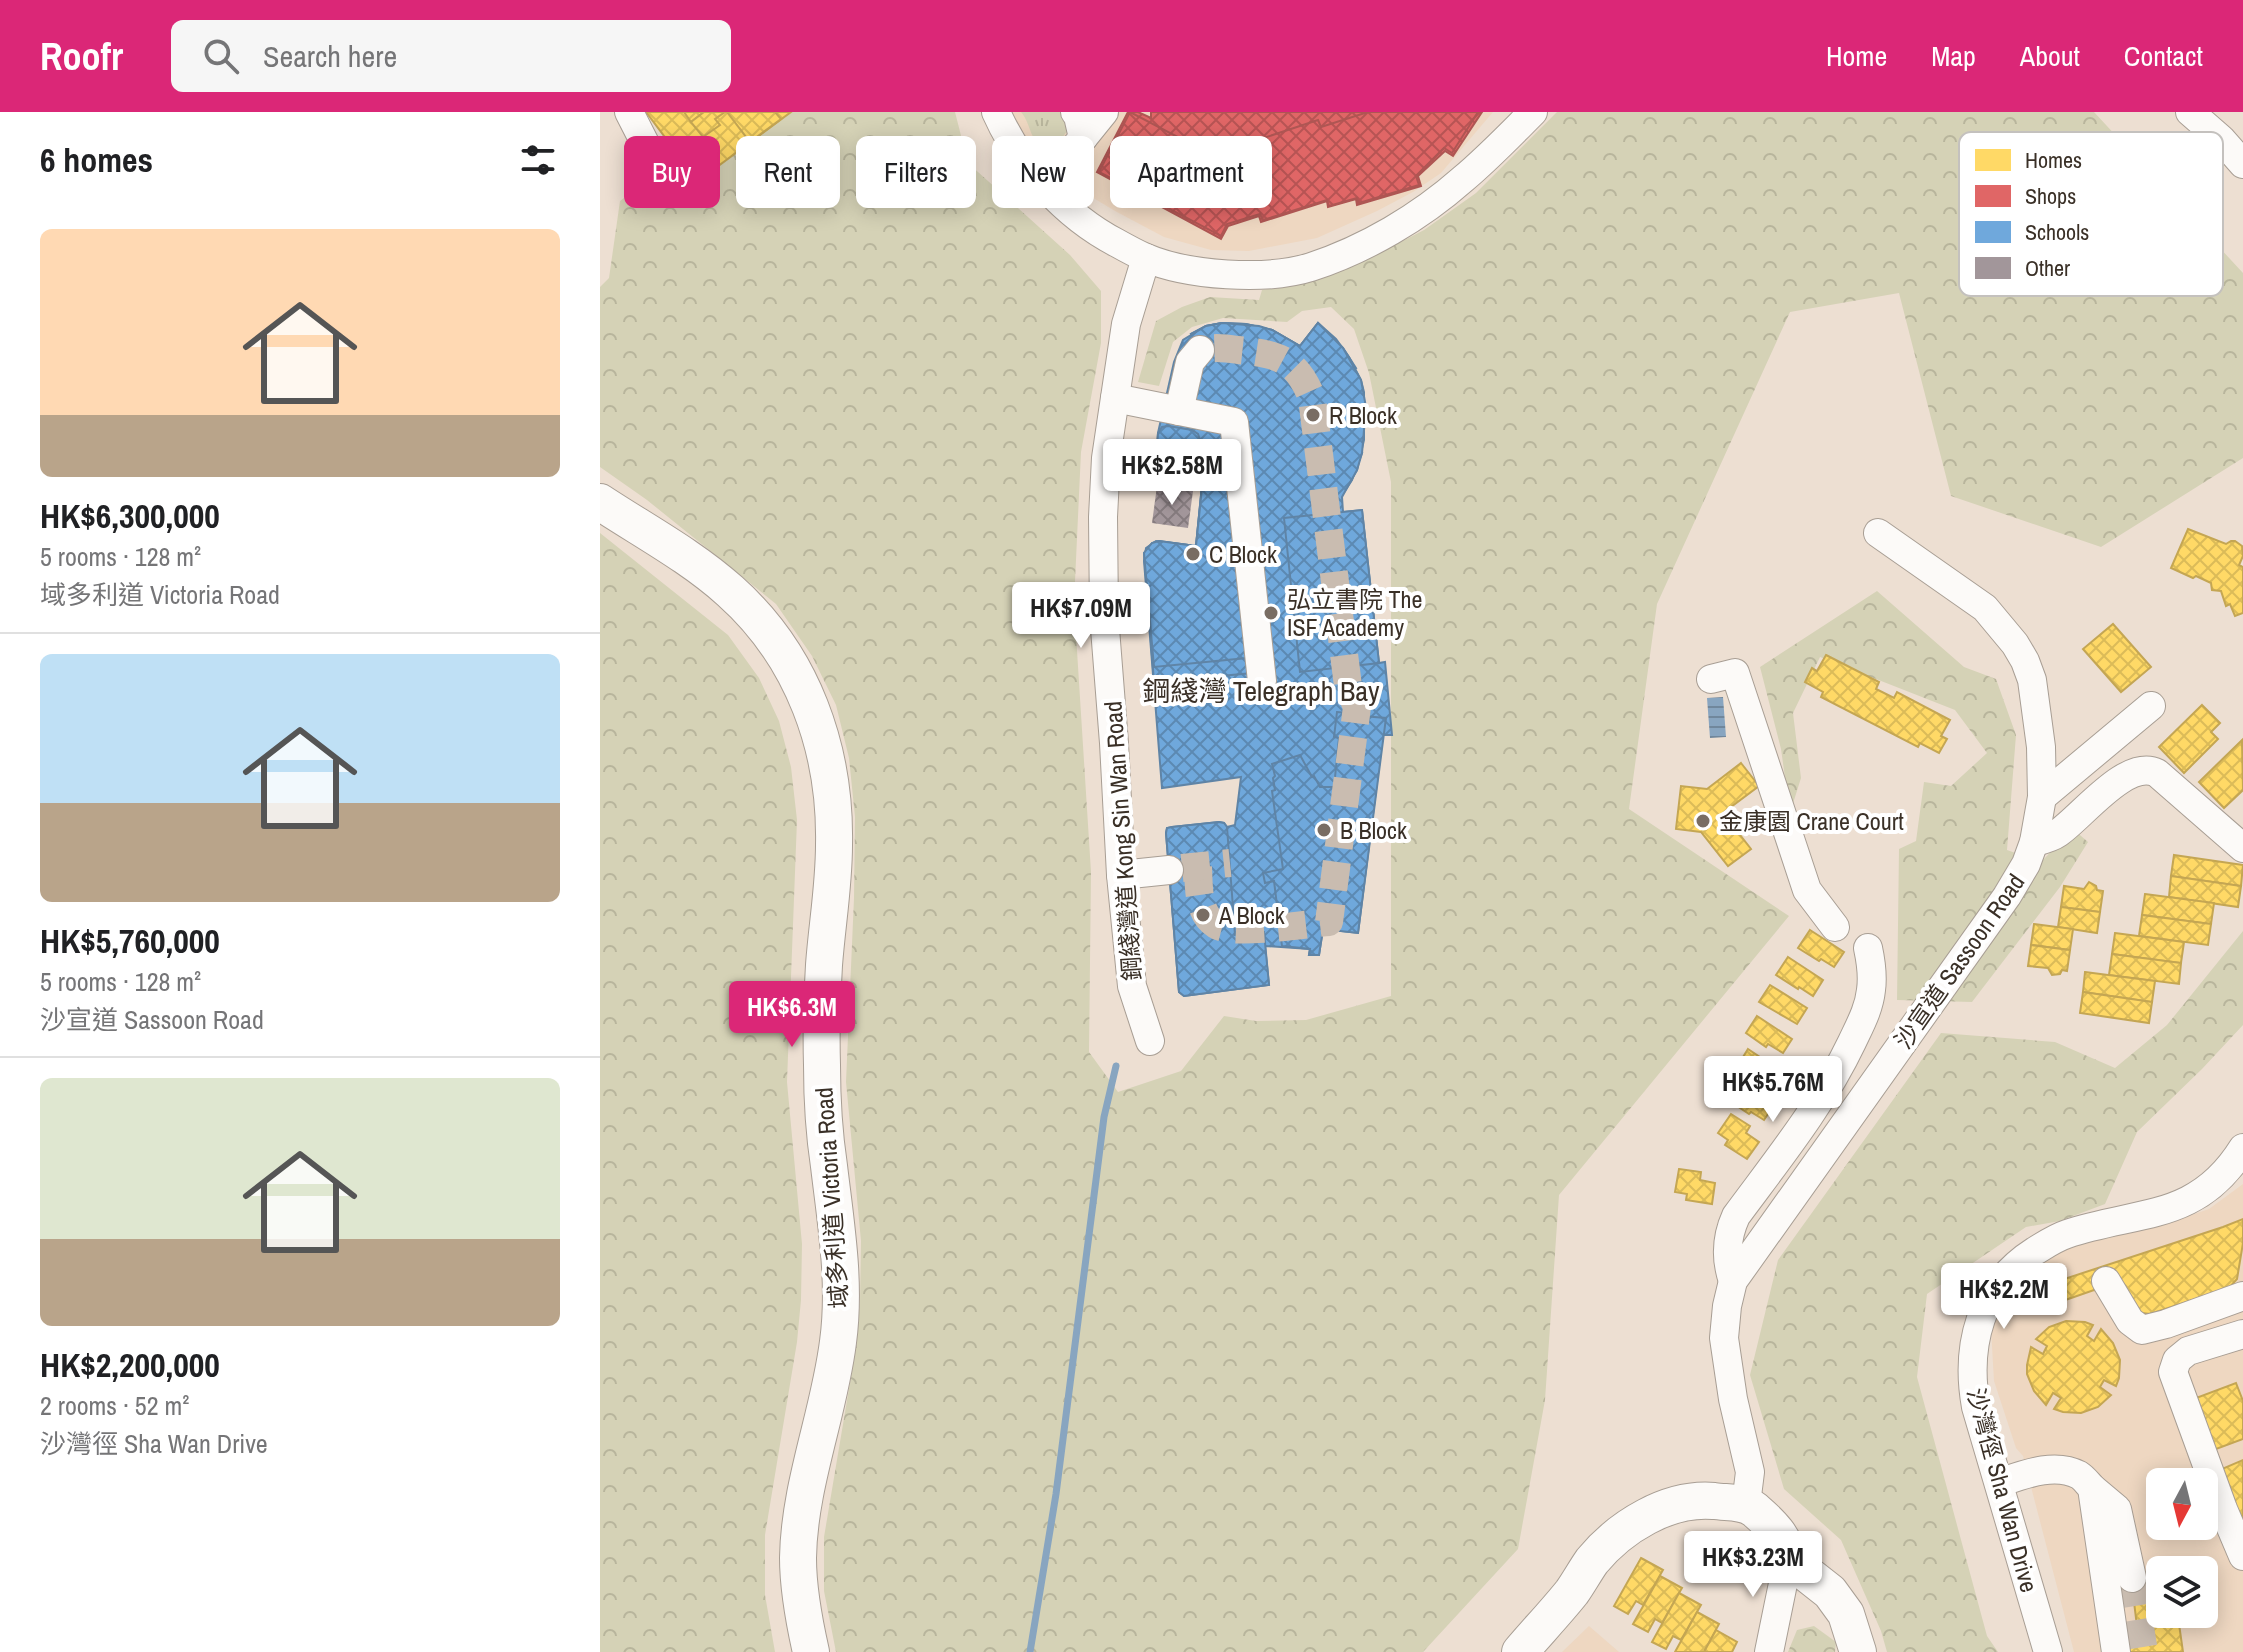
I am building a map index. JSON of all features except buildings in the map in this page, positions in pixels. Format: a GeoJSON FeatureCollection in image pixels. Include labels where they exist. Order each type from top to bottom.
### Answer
{"type":"FeatureCollection","features":[{"type":"Feature","properties":{"kind":"main road","name":"域多利道 Victoria Road"},"geometry":{"type":"LineString","coordinates":[[600,502],[713,577],[763,625],[788,660],[807,695],[830,773],[834,846],[823,979],[822,1064],[825,1132],[842,1291],[834,1371],[800,1530],[799,1580],[811,1652]]}},
{"type":"Feature","properties":{"kind":"main road"},"geometry":{"type":"LineString","coordinates":[[1520,1652],[1620,1532],[1675,1506],[1707,1501],[1746,1504],[1777,1531],[1788,1559],[1830,1592],[1846,1614],[1858,1652]]}},
{"type":"Feature","properties":{"kind":"street"},"geometry":{"type":"LineString","coordinates":[[629,112],[641,136]]}},
{"type":"Feature","properties":{"kind":"street"},"geometry":{"type":"LineString","coordinates":[[996,112],[1007,136]]}},
{"type":"Feature","properties":{"kind":"street"},"geometry":{"type":"LineString","coordinates":[[1079,125],[1104,112]]}},
{"type":"Feature","properties":{"kind":"street"},"geometry":{"type":"LineString","coordinates":[[1070,208],[1095,231],[1146,258],[1194,270],[1234,276],[1309,267],[1391,232],[1462,181],[1533,112]]}},
{"type":"Feature","properties":{"kind":"street"},"geometry":{"type":"LineString","coordinates":[[2190,112],[2213,132]]}},
{"type":"Feature","properties":{"kind":"street"},"geometry":{"type":"LineString","coordinates":[[2223,141],[2243,164]]}},
{"type":"Feature","properties":{"kind":"street","name":"鋼綫灣道 Kong Sin Wan Road"},"geometry":{"type":"LineString","coordinates":[[1146,258],[1126,324],[1148,405],[1104,479],[1103,517],[1104,616],[1121,875],[1132,986],[1150,1041]]}},
{"type":"Feature","properties":{"kind":"street"},"geometry":{"type":"LineString","coordinates":[[1148,405],[1200,350]]}},
{"type":"Feature","properties":{"kind":"street"},"geometry":{"type":"LineString","coordinates":[[1148,405],[1234,422],[1262,681]]}},
{"type":"Feature","properties":{"kind":"street","name":"沙宣道 Sassoon Road"},"geometry":{"type":"LineString","coordinates":[[1746,1504],[1750,1472],[1733,1399],[1724,1338],[1733,1281],[2007,896],[2026,864],[2034,842],[2042,797],[2041,747],[2035,695],[2025,661],[2015,644],[1985,608],[1878,533]]}},
{"type":"Feature","properties":{"kind":"street"},"geometry":{"type":"LineString","coordinates":[[1711,679],[1735,673],[1807,890],[1835,927]]}},
{"type":"Feature","properties":{"kind":"street"},"geometry":{"type":"LineString","coordinates":[[2042,797],[2151,706]]}},
{"type":"Feature","properties":{"kind":"street"},"geometry":{"type":"LineString","coordinates":[[2034,842],[2056,835],[2120,779],[2148,770],[2157,773],[2243,848]]}},
{"type":"Feature","properties":{"kind":"street"},"geometry":{"type":"LineString","coordinates":[[1121,875],[1169,870]]}},
{"type":"Feature","properties":{"kind":"street"},"geometry":{"type":"LineString","coordinates":[[1733,1281],[1727,1241],[1736,1216],[1814,1110],[1863,1021],[1872,977],[1868,948]]}},
{"type":"Feature","properties":{"kind":"street","name":"沙灣徑 Sha Wan Drive"},"geometry":{"type":"LineString","coordinates":[[2048,1652],[1976,1407],[1971,1372],[1980,1320],[1999,1284],[2029,1255],[2064,1235],[2162,1212],[2188,1200],[2213,1184],[2243,1148]]}},
{"type":"Feature","properties":{"kind":"street"},"geometry":{"type":"LineString","coordinates":[[2106,1281],[2130,1321],[2142,1330],[2243,1296]]}},
{"type":"Feature","properties":{"kind":"street"},"geometry":{"type":"LineString","coordinates":[[2243,1334],[2188,1351],[2177,1360],[2173,1372],[2243,1556]]}},
{"type":"Feature","properties":{"kind":"street"},"geometry":{"type":"LineString","coordinates":[[1999,1483],[2052,1470],[2081,1476],[2117,1509],[2132,1578]]}},
{"type":"Feature","properties":{"kind":"street"},"geometry":{"type":"LineString","coordinates":[[2092,1488],[2116,1652]]}},
{"type":"Feature","properties":{"kind":"street"},"geometry":{"type":"LineString","coordinates":[[1769,1652],[1788,1559]]}},
{"type":"Feature","properties":{"kind":"shaded area"},"geometry":{"type":"Polygon","coordinates":[[[1007,112],[1493,112],[1441,173],[1413,192],[1317,238],[1249,251],[1211,250],[1164,237],[1115,211],[1094,198],[1094,136],[1020,136],[1007,112]]]}},
{"type":"Feature","properties":{"kind":"shaded area"},"geometry":{"type":"Polygon","coordinates":[[[2243,1184],[2243,1652],[2074,1652],[2023,1456],[2016,1448],[1994,1381],[1991,1329],[2005,1290],[2039,1259],[2077,1243],[2149,1229],[2209,1209],[2243,1184]]]}},
{"type":"Feature","properties":{"kind":"shaded area"},"geometry":{"type":"Polygon","coordinates":[[[1589,1626],[1619,1652],[1562,1652],[1589,1626]]]}},
{"type":"Feature","properties":{"kind":"green space"},"geometry":{"type":"Polygon","coordinates":[[[756,112],[955,112],[961,136],[856,136],[856,208],[976,208],[976,170],[992,185],[992,208],[1018,208],[1070,255],[1101,291],[1101,343],[1081,452],[1074,603],[1091,872],[1089,1052],[1118,1092],[1181,1071],[1224,1016],[1256,1021],[1306,1020],[1391,996],[1391,482],[1369,373],[1354,329],[1331,307],[1302,311],[1287,322],[1223,318],[1192,327],[1173,342],[1159,386],[1138,382],[1156,321],[1210,297],[1259,300],[1262,290],[1308,282],[1364,261],[1424,230],[1476,193],[1557,112],[2094,112],[2113,132],[1959,132],[1959,296],[2223,296],[2223,251],[2243,273],[2243,458],[2101,547],[1951,496],[1899,293],[1790,312],[1657,604],[1629,809],[1789,916],[1559,1195],[1545,1400],[1518,1549],[1423,1652],[836,1652],[824,1591],[824,1537],[856,1347],[861,1241],[846,1082],[855,817],[849,758],[836,705],[812,656],[776,604],[647,500],[600,467],[600,287],[609,278],[620,201],[624,198],[624,208],[720,208],[720,136],[707,136],[756,112]]]}},
{"type":"Feature","properties":{"kind":"green space"},"geometry":{"type":"Polygon","coordinates":[[[1021,112],[1061,112],[1066,118],[1067,131],[1064,136],[1033,136],[1021,112]]]}},
{"type":"Feature","properties":{"kind":"green space"},"geometry":{"type":"Polygon","coordinates":[[[600,533],[728,635],[759,678],[779,721],[791,767],[797,820],[787,1082],[802,1244],[801,1300],[797,1342],[765,1535],[765,1595],[775,1652],[600,1652],[600,533]]]}},
{"type":"Feature","properties":{"kind":"green space"},"geometry":{"type":"Polygon","coordinates":[[[1877,591],[1964,667],[1996,679],[2016,735],[2007,850],[2041,862],[2073,829],[2088,842],[2060,887],[1972,1002],[1897,1000],[1899,849],[1916,841],[1924,782],[1951,786],[1987,753],[1955,710],[1820,657],[1793,713],[1801,778],[1790,813],[1781,749],[1760,667],[1877,591]]]}},
{"type":"Feature","properties":{"kind":"green space"},"geometry":{"type":"Polygon","coordinates":[[[2243,931],[2243,1025],[2137,1132],[2105,1204],[2060,1221],[2026,1227],[1927,1294],[1917,1377],[1987,1636],[1998,1652],[1887,1652],[1881,1631],[1841,1540],[1784,1489],[1750,1375],[1778,1260],[1941,1033],[2055,1042],[2115,1068],[2167,1025],[2243,931]]]}},
{"type":"Feature","properties":{"kind":"green space"},"geometry":{"type":"Polygon","coordinates":[[[1814,1626],[1836,1642],[1835,1652],[1788,1652],[1797,1630],[1814,1626]]]}},
{"type":"Feature","properties":{"kind":"water"},"geometry":{"type":"Polygon","coordinates":[[[1723,697],[1726,737],[1710,738],[1707,698],[1723,697]]]}},
{"type":"Feature","properties":{"kind":"waterway"},"geometry":{"type":"LineString","coordinates":[[1030,1652],[1056,1494],[1104,1117],[1116,1066]]}},
{"type":"Feature","properties":{"kind":"tunnel"},"geometry":{"type":"LineString","coordinates":[[1198,867],[1202,906],[1216,925],[1253,929],[1329,922],[1357,707],[1348,686],[1312,398],[1299,374],[1284,360],[1228,349],[1200,350]]}},
{"type":"Feature","properties":{"kind":"tunnel"},"geometry":{"type":"LineString","coordinates":[[1182,868],[1230,863]]}},
{"type":"Feature","properties":{"kind":"tunnel"},"geometry":{"type":"LineString","coordinates":[[2132,1578],[2144,1652]]}},
{"type":"Feature","properties":{"kind":"place","name":"R Block"},"geometry":{"type":"Point","coordinates":[1313,415]}},
{"type":"Feature","properties":{"kind":"place","name":"C Block"},"geometry":{"type":"Point","coordinates":[1193,554]}},
{"type":"Feature","properties":{"kind":"place","name":"弘立書院 The ISF Academy"},"geometry":{"type":"Point","coordinates":[1271,613]}},
{"type":"Feature","properties":{"kind":"place","name":"金康園 Crane Court"},"geometry":{"type":"Point","coordinates":[1703,821]}},
{"type":"Feature","properties":{"kind":"place","name":"B Block"},"geometry":{"type":"Point","coordinates":[1324,830]}},
{"type":"Feature","properties":{"kind":"place","name":"A Block"},"geometry":{"type":"Point","coordinates":[1203,915]}},
{"type":"Feature","properties":{"kind":"district","name":"鋼綫灣 Telegraph Bay"},"geometry":{"type":"Point","coordinates":[1261,691]}}]}
